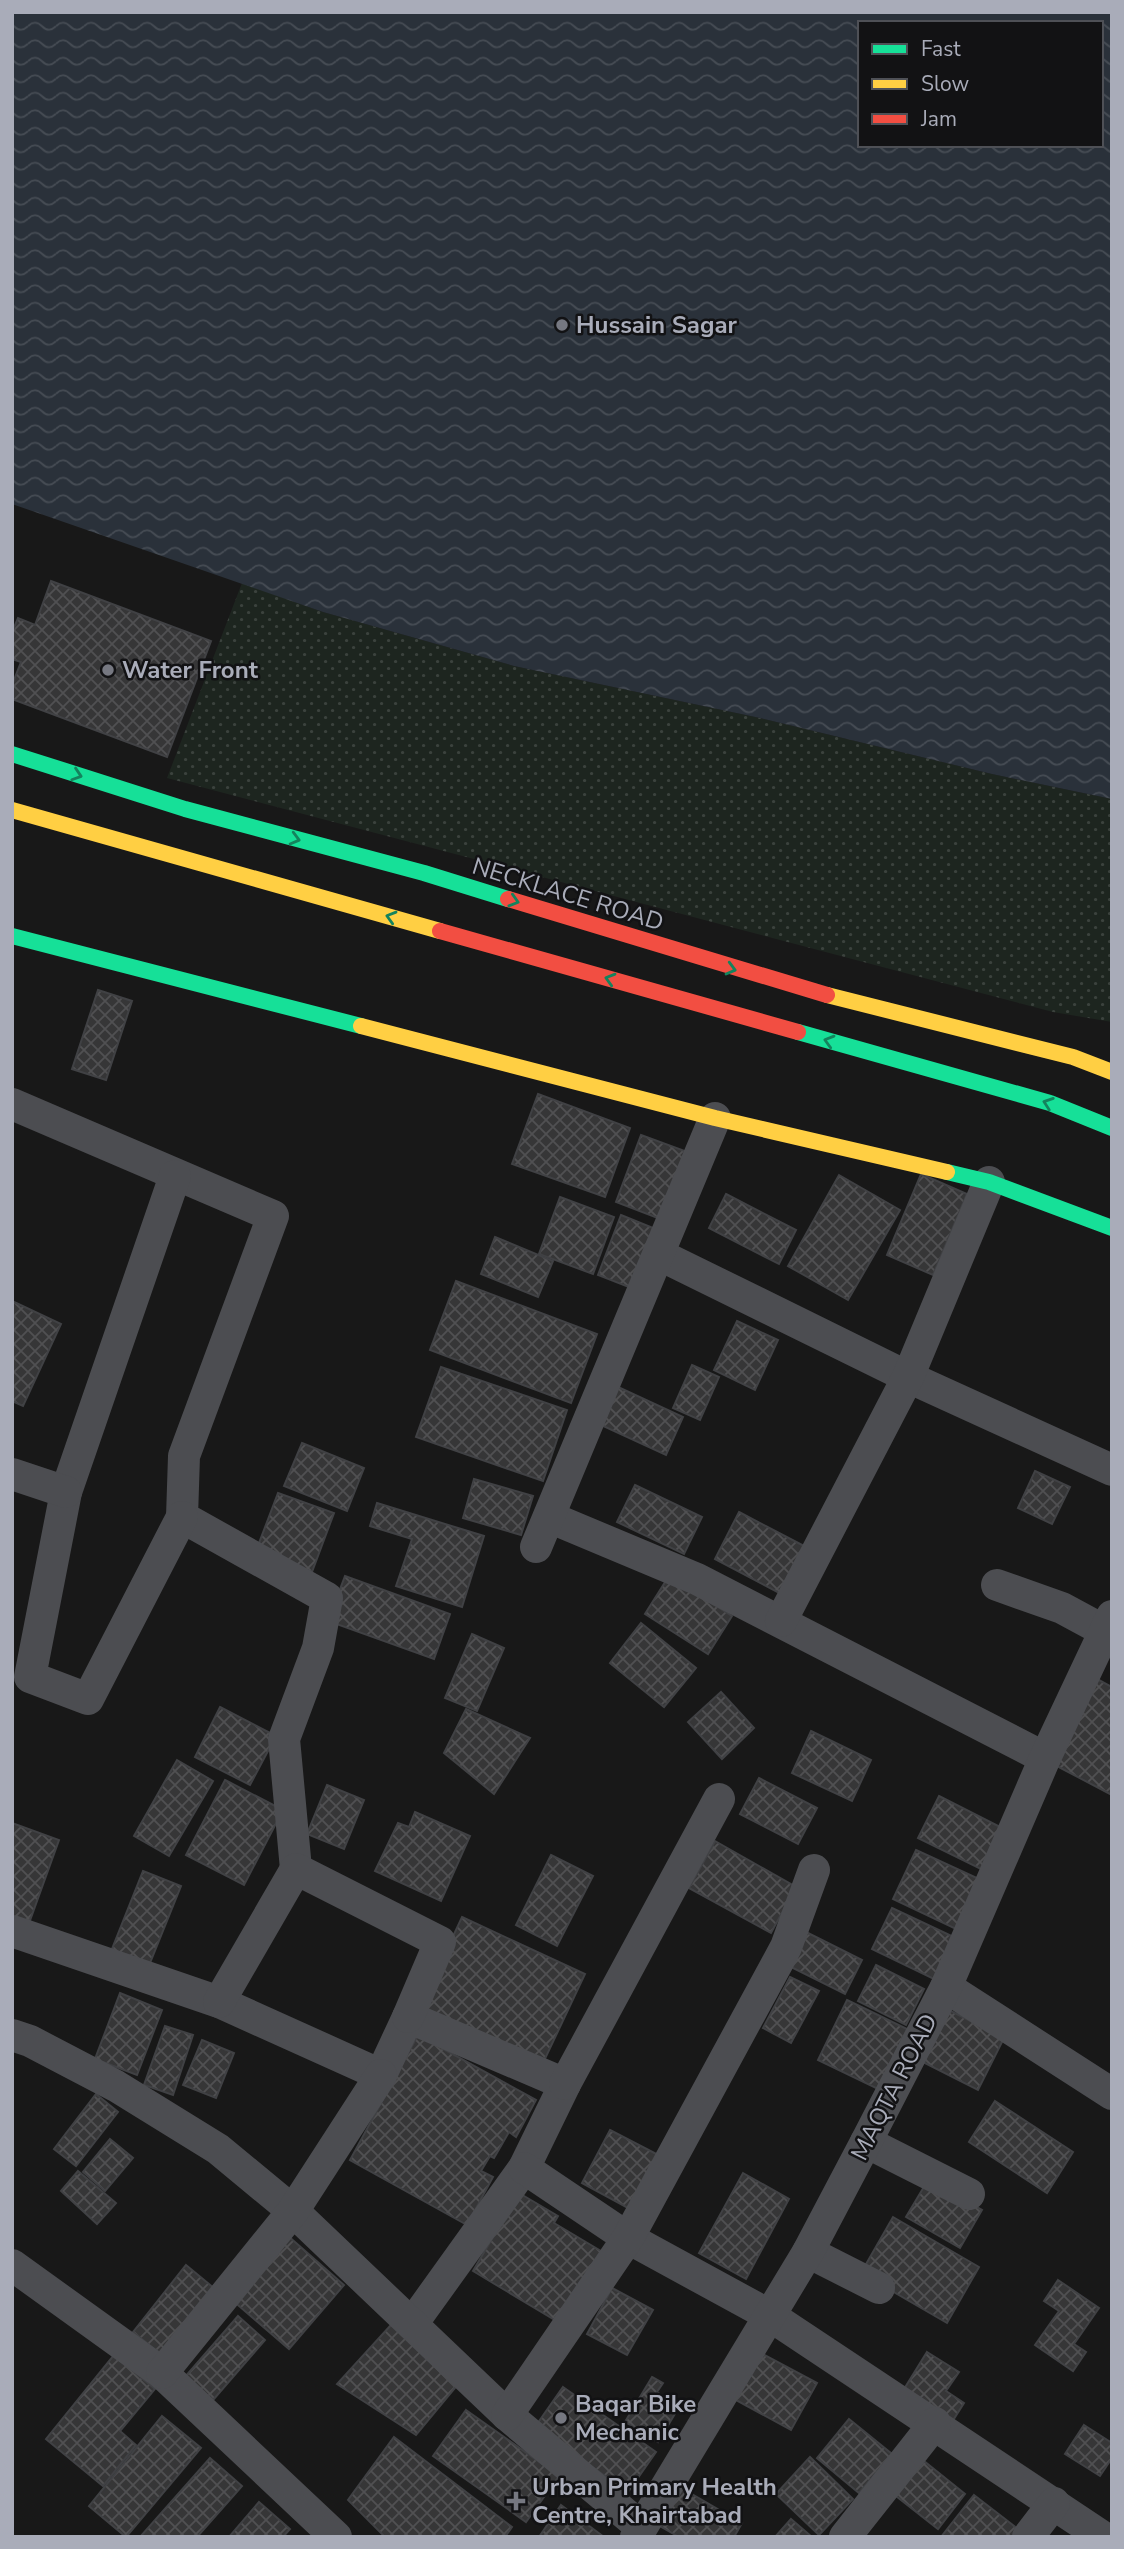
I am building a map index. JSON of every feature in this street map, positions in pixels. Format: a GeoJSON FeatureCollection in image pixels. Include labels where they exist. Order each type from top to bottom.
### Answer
{"type":"FeatureCollection","features":[{"type":"Feature","properties":{"kind":"main road","name":"NECKLACE ROAD"},"geometry":{"type":"LineString","coordinates":[[12,754],[185,809],[424,873],[713,964],[914,1019],[1073,1057],[1112,1072]]}},
{"type":"Feature","properties":{"kind":"main road"},"geometry":{"type":"LineString","coordinates":[[12,810],[1049,1103],[1112,1128]]}},
{"type":"Feature","properties":{"kind":"main road"},"geometry":{"type":"LineString","coordinates":[[12,936],[715,1118],[989,1182],[1112,1228]]}},
{"type":"Feature","properties":{"kind":"street"},"geometry":{"type":"LineString","coordinates":[[12,1104],[273,1216],[184,1456],[181,1517],[88,1699],[21,1672],[66,1492],[175,1175]]}},
{"type":"Feature","properties":{"kind":"street"},"geometry":{"type":"LineString","coordinates":[[536,1547],[715,1118]]}},
{"type":"Feature","properties":{"kind":"street"},"geometry":{"type":"LineString","coordinates":[[781,1621],[908,1377],[989,1182]]}},
{"type":"Feature","properties":{"kind":"street"},"geometry":{"type":"LineString","coordinates":[[660,1255],[908,1377],[1112,1471]]}},
{"type":"Feature","properties":{"kind":"street"},"geometry":{"type":"LineString","coordinates":[[12,1474],[66,1492]]}},
{"type":"Feature","properties":{"kind":"street"},"geometry":{"type":"LineString","coordinates":[[181,1517],[327,1598],[318,1648],[284,1739],[296,1869],[219,2002]]}},
{"type":"Feature","properties":{"kind":"street"},"geometry":{"type":"LineString","coordinates":[[549,1517],[696,1579],[1045,1758]]}},
{"type":"Feature","properties":{"kind":"street"},"geometry":{"type":"LineString","coordinates":[[997,1584],[1110,1627]]}},
{"type":"Feature","properties":{"kind":"street","name":"MAQTA ROAD"},"geometry":{"type":"LineString","coordinates":[[638,2532],[808,2252],[866,2142],[946,1987],[1045,1758],[1110,1627]]}},
{"type":"Feature","properties":{"kind":"street"},"geometry":{"type":"LineString","coordinates":[[412,2324],[524,2168],[565,2084],[719,1799]]}},
{"type":"Feature","properties":{"kind":"street"},"geometry":{"type":"LineString","coordinates":[[162,2373],[293,2211],[381,2075],[440,1942],[296,1869]]}},
{"type":"Feature","properties":{"kind":"street"},"geometry":{"type":"LineString","coordinates":[[507,2415],[628,2238],[786,1947],[814,1870]]}},
{"type":"Feature","properties":{"kind":"street"},"geometry":{"type":"LineString","coordinates":[[12,1931],[219,2002],[381,2075]]}},
{"type":"Feature","properties":{"kind":"street"},"geometry":{"type":"LineString","coordinates":[[946,1987],[1112,2094]]}},
{"type":"Feature","properties":{"kind":"street"},"geometry":{"type":"LineString","coordinates":[[408,2017],[565,2084]]}},
{"type":"Feature","properties":{"kind":"street"},"geometry":{"type":"LineString","coordinates":[[12,2035],[30,2041],[116,2086],[218,2149],[293,2211],[507,2415],[638,2532]]}},
{"type":"Feature","properties":{"kind":"street"},"geometry":{"type":"LineString","coordinates":[[866,2142],[969,2194]]}},
{"type":"Feature","properties":{"kind":"street"},"geometry":{"type":"LineString","coordinates":[[524,2168],[628,2238],[769,2315],[1103,2537]]}},
{"type":"Feature","properties":{"kind":"street"},"geometry":{"type":"LineString","coordinates":[[808,2252],[879,2288]]}},
{"type":"Feature","properties":{"kind":"street"},"geometry":{"type":"LineString","coordinates":[[12,2265],[162,2373],[336,2537]]}},
{"type":"Feature","properties":{"kind":"street"},"geometry":{"type":"LineString","coordinates":[[845,2537],[935,2423]]}},
{"type":"Feature","properties":{"kind":"street"},"geometry":{"type":"LineString","coordinates":[[1028,2537],[1054,2503]]}},
{"type":"Feature","properties":{"kind":"shaded area"},"geometry":{"type":"Polygon","coordinates":[[[242,583],[323,612],[514,666],[760,718],[992,774],[1112,799],[1112,1022],[1053,1012],[167,778],[242,583]]]}},
{"type":"Feature","properties":{"kind":"water","name":"Hussain Sagar"},"geometry":{"type":"Polygon","coordinates":[[[12,12],[1112,12],[1112,799],[992,774],[760,718],[514,666],[323,612],[12,504],[12,12]]]}},
{"type":"Feature","properties":{"kind":"building"},"geometry":{"type":"Polygon","coordinates":[[[51,581],[211,641],[167,757],[12,699],[12,685],[21,662],[12,659],[12,632],[18,618],[35,625],[51,581]]]}},
{"type":"Feature","properties":{"kind":"building"},"geometry":{"type":"Polygon","coordinates":[[[98,990],[132,1001],[106,1080],[72,1069],[98,990]]]}},
{"type":"Feature","properties":{"kind":"building"},"geometry":{"type":"Polygon","coordinates":[[[538,1094],[630,1128],[605,1197],[512,1164],[538,1094]]]}},
{"type":"Feature","properties":{"kind":"building"},"geometry":{"type":"Polygon","coordinates":[[[641,1135],[693,1154],[668,1222],[616,1202],[641,1135]]]}},
{"type":"Feature","properties":{"kind":"building"},"geometry":{"type":"Polygon","coordinates":[[[921,1174],[967,1194],[933,1275],[887,1255],[921,1174]]]}},
{"type":"Feature","properties":{"kind":"building"},"geometry":{"type":"Polygon","coordinates":[[[839,1175],[900,1210],[848,1300],[788,1266],[839,1175]]]}},
{"type":"Feature","properties":{"kind":"building"},"geometry":{"type":"Polygon","coordinates":[[[726,1194],[796,1230],[779,1264],[709,1228],[726,1194]]]}},
{"type":"Feature","properties":{"kind":"building"},"geometry":{"type":"Polygon","coordinates":[[[560,1197],[614,1217],[593,1274],[539,1254],[560,1197]]]}},
{"type":"Feature","properties":{"kind":"building"},"geometry":{"type":"Polygon","coordinates":[[[621,1215],[663,1232],[639,1291],[598,1275],[621,1215]]]}},
{"type":"Feature","properties":{"kind":"building"},"geometry":{"type":"Polygon","coordinates":[[[495,1237],[553,1261],[538,1297],[481,1274],[495,1237]]]}},
{"type":"Feature","properties":{"kind":"building"},"geometry":{"type":"Polygon","coordinates":[[[456,1281],[597,1334],[571,1403],[430,1350],[456,1281]]]}},
{"type":"Feature","properties":{"kind":"building"},"geometry":{"type":"Polygon","coordinates":[[[12,1301],[61,1324],[23,1406],[12,1401],[12,1301]]]}},
{"type":"Feature","properties":{"kind":"building"},"geometry":{"type":"Polygon","coordinates":[[[737,1321],[778,1340],[755,1390],[714,1370],[737,1321]]]}},
{"type":"Feature","properties":{"kind":"building"},"geometry":{"type":"Polygon","coordinates":[[[692,1365],[719,1377],[700,1420],[673,1408],[692,1365]]]}},
{"type":"Feature","properties":{"kind":"building"},"geometry":{"type":"Polygon","coordinates":[[[441,1367],[567,1410],[543,1481],[416,1437],[441,1367]]]}},
{"type":"Feature","properties":{"kind":"building"},"geometry":{"type":"Polygon","coordinates":[[[618,1387],[683,1417],[666,1455],[601,1425],[618,1387]]]}},
{"type":"Feature","properties":{"kind":"building"},"geometry":{"type":"Polygon","coordinates":[[[302,1443],[364,1468],[347,1511],[284,1486],[302,1443]]]}},
{"type":"Feature","properties":{"kind":"building"},"geometry":{"type":"Polygon","coordinates":[[[1035,1471],[1070,1487],[1052,1524],[1018,1508],[1035,1471]]]}},
{"type":"Feature","properties":{"kind":"building"},"geometry":{"type":"Polygon","coordinates":[[[474,1479],[533,1496],[521,1535],[463,1518],[474,1479]]]}},
{"type":"Feature","properties":{"kind":"building"},"geometry":{"type":"Polygon","coordinates":[[[635,1485],[702,1517],[684,1554],[617,1522],[635,1485]]]}},
{"type":"Feature","properties":{"kind":"building"},"geometry":{"type":"Polygon","coordinates":[[[278,1493],[334,1513],[312,1572],[256,1551],[278,1493]]]}},
{"type":"Feature","properties":{"kind":"building"},"geometry":{"type":"Polygon","coordinates":[[[377,1503],[484,1536],[462,1607],[396,1586],[412,1539],[370,1526],[377,1503]]]}},
{"type":"Feature","properties":{"kind":"building"},"geometry":{"type":"Polygon","coordinates":[[[739,1512],[806,1547],[781,1594],[715,1559],[739,1512]]]}},
{"type":"Feature","properties":{"kind":"building"},"geometry":{"type":"Polygon","coordinates":[[[345,1576],[450,1614],[434,1659],[328,1621],[345,1576]]]}},
{"type":"Feature","properties":{"kind":"building"},"geometry":{"type":"Polygon","coordinates":[[[669,1576],[732,1616],[708,1654],[645,1614],[669,1576]]]}},
{"type":"Feature","properties":{"kind":"building"},"geometry":{"type":"Polygon","coordinates":[[[641,1623],[696,1668],[664,1707],[610,1663],[641,1623]]]}},
{"type":"Feature","properties":{"kind":"building"},"geometry":{"type":"Polygon","coordinates":[[[472,1634],[504,1648],[477,1711],[445,1698],[472,1634]]]}},
{"type":"Feature","properties":{"kind":"building"},"geometry":{"type":"Polygon","coordinates":[[[1097,1679],[1112,1687],[1112,1795],[1053,1764],[1097,1679]]]}},
{"type":"Feature","properties":{"kind":"building"},"geometry":{"type":"Polygon","coordinates":[[[721,1692],[754,1728],[722,1759],[688,1722],[721,1692]]]}},
{"type":"Feature","properties":{"kind":"building"},"geometry":{"type":"Polygon","coordinates":[[[220,1707],[276,1736],[250,1785],[195,1757],[220,1707]]]}},
{"type":"Feature","properties":{"kind":"building"},"geometry":{"type":"Polygon","coordinates":[[[466,1709],[530,1738],[494,1794],[444,1753],[466,1709]]]}},
{"type":"Feature","properties":{"kind":"building"},"geometry":{"type":"Polygon","coordinates":[[[811,1731],[871,1760],[852,1801],[792,1773],[811,1731]]]}},
{"type":"Feature","properties":{"kind":"building"},"geometry":{"type":"Polygon","coordinates":[[[177,1760],[213,1781],[169,1856],[134,1836],[177,1760]]]}},
{"type":"Feature","properties":{"kind":"building"},"geometry":{"type":"Polygon","coordinates":[[[759,1778],[817,1808],[798,1844],[740,1814],[759,1778]]]}},
{"type":"Feature","properties":{"kind":"building"},"geometry":{"type":"Polygon","coordinates":[[[225,1780],[283,1810],[244,1885],[186,1855],[225,1780]]]}},
{"type":"Feature","properties":{"kind":"building"},"geometry":{"type":"Polygon","coordinates":[[[327,1785],[364,1800],[344,1849],[307,1834],[327,1785]]]}},
{"type":"Feature","properties":{"kind":"building"},"geometry":{"type":"Polygon","coordinates":[[[939,1796],[1010,1832],[989,1873],[918,1838],[939,1796]]]}},
{"type":"Feature","properties":{"kind":"building"},"geometry":{"type":"Polygon","coordinates":[[[415,1812],[470,1836],[441,1901],[375,1871],[398,1823],[409,1827],[415,1812]]]}},
{"type":"Feature","properties":{"kind":"building"},"geometry":{"type":"Polygon","coordinates":[[[12,1823],[59,1840],[28,1926],[12,1921],[12,1823]]]}},
{"type":"Feature","properties":{"kind":"building"},"geometry":{"type":"Polygon","coordinates":[[[715,1841],[796,1887],[771,1933],[689,1888],[715,1841]]]}},
{"type":"Feature","properties":{"kind":"building"},"geometry":{"type":"Polygon","coordinates":[[[916,1850],[979,1879],[956,1929],[893,1899],[916,1850]]]}},
{"type":"Feature","properties":{"kind":"building"},"geometry":{"type":"Polygon","coordinates":[[[551,1855],[593,1876],[557,1946],[516,1925],[551,1855]]]}},
{"type":"Feature","properties":{"kind":"building"},"geometry":{"type":"Polygon","coordinates":[[[143,1871],[181,1886],[148,1968],[110,1954],[143,1871]]]}},
{"type":"Feature","properties":{"kind":"building"},"geometry":{"type":"Polygon","coordinates":[[[892,1908],[958,1939],[938,1981],[872,1949],[892,1908]]]}},
{"type":"Feature","properties":{"kind":"building"},"geometry":{"type":"Polygon","coordinates":[[[462,1917],[585,1974],[543,2063],[420,2007],[462,1917]]]}},
{"type":"Feature","properties":{"kind":"building"},"geometry":{"type":"Polygon","coordinates":[[[802,1930],[862,1960],[845,1994],[785,1964],[802,1930]]]}},
{"type":"Feature","properties":{"kind":"building"},"geometry":{"type":"Polygon","coordinates":[[[876,1965],[924,1989],[906,2025],[858,2001],[876,1965]]]}},
{"type":"Feature","properties":{"kind":"building"},"geometry":{"type":"Polygon","coordinates":[[[790,1977],[819,1991],[791,2043],[763,2028],[790,1977]]]}},
{"type":"Feature","properties":{"kind":"building"},"geometry":{"type":"Polygon","coordinates":[[[120,1993],[162,2010],[137,2075],[95,2059],[120,1993]]]}},
{"type":"Feature","properties":{"kind":"building"},"geometry":{"type":"Polygon","coordinates":[[[847,2000],[907,2029],[878,2089],[818,2060],[847,2000]]]}},
{"type":"Feature","properties":{"kind":"building"},"geometry":{"type":"Polygon","coordinates":[[[937,2004],[1004,2038],[978,2090],[911,2056],[937,2004]]]}},
{"type":"Feature","properties":{"kind":"building"},"geometry":{"type":"Polygon","coordinates":[[[165,2026],[193,2035],[173,2095],[144,2085],[165,2026]]]}},
{"type":"Feature","properties":{"kind":"building"},"geometry":{"type":"Polygon","coordinates":[[[418,2035],[536,2100],[516,2137],[509,2132],[494,2158],[490,2156],[481,2171],[493,2177],[467,2225],[350,2160],[418,2035]]]}},
{"type":"Feature","properties":{"kind":"building"},"geometry":{"type":"Polygon","coordinates":[[[202,2040],[234,2053],[216,2098],[183,2085],[202,2040]]]}},
{"type":"Feature","properties":{"kind":"building"},"geometry":{"type":"Polygon","coordinates":[[[96,2094],[118,2112],[76,2166],[54,2149],[96,2094]]]}},
{"type":"Feature","properties":{"kind":"building"},"geometry":{"type":"Polygon","coordinates":[[[995,2101],[1073,2152],[1047,2193],[969,2142],[995,2101]]]}},
{"type":"Feature","properties":{"kind":"building"},"geometry":{"type":"Polygon","coordinates":[[[610,2130],[666,2159],[637,2213],[582,2183],[610,2130]]]}},
{"type":"Feature","properties":{"kind":"building"},"geometry":{"type":"Polygon","coordinates":[[[110,2139],[133,2158],[105,2191],[83,2172],[110,2139]]]}},
{"type":"Feature","properties":{"kind":"building"},"geometry":{"type":"Polygon","coordinates":[[[78,2171],[116,2203],[97,2224],[61,2191],[78,2171]]]}},
{"type":"Feature","properties":{"kind":"building"},"geometry":{"type":"Polygon","coordinates":[[[743,2173],[789,2199],[746,2279],[699,2253],[743,2173]]]}},
{"type":"Feature","properties":{"kind":"building"},"geometry":{"type":"Polygon","coordinates":[[[928,2180],[982,2210],[960,2248],[906,2217],[928,2180]]]}},
{"type":"Feature","properties":{"kind":"building"},"geometry":{"type":"Polygon","coordinates":[[[519,2193],[558,2216],[554,2223],[606,2254],[563,2325],[473,2271],[519,2193]]]}},
{"type":"Feature","properties":{"kind":"building"},"geometry":{"type":"Polygon","coordinates":[[[893,2217],[979,2267],[947,2323],[861,2273],[893,2217]]]}},
{"type":"Feature","properties":{"kind":"building"},"geometry":{"type":"Polygon","coordinates":[[[287,2235],[344,2285],[289,2349],[232,2300],[287,2235]]]}},
{"type":"Feature","properties":{"kind":"building"},"geometry":{"type":"Polygon","coordinates":[[[186,2265],[215,2289],[162,2355],[133,2332],[186,2265]]]}},
{"type":"Feature","properties":{"kind":"building"},"geometry":{"type":"Polygon","coordinates":[[[1058,2280],[1099,2308],[1074,2344],[1086,2352],[1073,2371],[1035,2345],[1059,2311],[1044,2301],[1058,2280]]]}},
{"type":"Feature","properties":{"kind":"building"},"geometry":{"type":"Polygon","coordinates":[[[612,2288],[653,2310],[627,2355],[587,2334],[612,2288]]]}},
{"type":"Feature","properties":{"kind":"building"},"geometry":{"type":"Polygon","coordinates":[[[238,2316],[265,2340],[213,2400],[185,2377],[238,2316]]]}},
{"type":"Feature","properties":{"kind":"building"},"geometry":{"type":"Polygon","coordinates":[[[391,2325],[459,2383],[416,2435],[337,2384],[391,2325]]]}},
{"type":"Feature","properties":{"kind":"building"},"geometry":{"type":"Polygon","coordinates":[[[927,2352],[959,2372],[946,2391],[964,2403],[950,2425],[901,2394],[927,2352]]]}},
{"type":"Feature","properties":{"kind":"building"},"geometry":{"type":"Polygon","coordinates":[[[761,2353],[817,2383],[791,2430],[736,2400],[761,2353]]]}},
{"type":"Feature","properties":{"kind":"building"},"geometry":{"type":"Polygon","coordinates":[[[114,2355],[155,2389],[120,2431],[136,2445],[103,2486],[46,2439],[114,2355]]]}},
{"type":"Feature","properties":{"kind":"building"},"geometry":{"type":"Polygon","coordinates":[[[652,2377],[663,2383],[657,2392],[679,2407],[658,2442],[625,2422],[652,2377]]]}},
{"type":"Feature","properties":{"kind":"building"},"geometry":{"type":"Polygon","coordinates":[[[563,2387],[656,2452],[628,2492],[535,2427],[563,2387]]]}},
{"type":"Feature","properties":{"kind":"building"},"geometry":{"type":"Polygon","coordinates":[[[466,2410],[559,2476],[526,2522],[433,2456],[466,2410]]]}},
{"type":"Feature","properties":{"kind":"building"},"geometry":{"type":"Polygon","coordinates":[[[162,2416],[201,2448],[126,2537],[89,2506],[162,2416]]]}},
{"type":"Feature","properties":{"kind":"building"},"geometry":{"type":"Polygon","coordinates":[[[849,2419],[892,2454],[859,2493],[817,2458],[849,2419]]]}},
{"type":"Feature","properties":{"kind":"building"},"geometry":{"type":"Polygon","coordinates":[[[1084,2425],[1112,2443],[1112,2458],[1100,2476],[1065,2454],[1084,2425]]]}},
{"type":"Feature","properties":{"kind":"building"},"geometry":{"type":"Polygon","coordinates":[[[394,2437],[512,2527],[505,2537],[385,2537],[348,2500],[394,2437]]]}},
{"type":"Feature","properties":{"kind":"building"},"geometry":{"type":"Polygon","coordinates":[[[810,2457],[853,2499],[819,2535],[776,2494],[810,2457]]]}},
{"type":"Feature","properties":{"kind":"building"},"geometry":{"type":"Polygon","coordinates":[[[210,2458],[242,2486],[197,2537],[140,2537],[210,2458]]]}},
{"type":"Feature","properties":{"kind":"building"},"geometry":{"type":"Polygon","coordinates":[[[924,2461],[965,2494],[938,2529],[896,2496],[924,2461]]]}},
{"type":"Feature","properties":{"kind":"building"},"geometry":{"type":"Polygon","coordinates":[[[678,2486],[742,2523],[734,2537],[679,2537],[656,2524],[678,2486]]]}},
{"type":"Feature","properties":{"kind":"building"},"geometry":{"type":"Polygon","coordinates":[[[974,2495],[1018,2529],[1012,2537],[941,2537],[974,2495]]]}},
{"type":"Feature","properties":{"kind":"building"},"geometry":{"type":"Polygon","coordinates":[[[259,2502],[290,2529],[283,2537],[229,2537],[259,2502]]]}},
{"type":"Feature","properties":{"kind":"building"},"geometry":{"type":"Polygon","coordinates":[[[561,2505],[604,2537],[539,2537],[561,2505]]]}},
{"type":"Feature","properties":{"kind":"building"},"geometry":{"type":"Polygon","coordinates":[[[791,2519],[812,2537],[775,2537],[791,2519]]]}},
{"type":"Feature","properties":{"kind":"traffic: fast"},"geometry":{"type":"LineString","coordinates":[[12,754],[185,809],[424,873],[508,899]]}},
{"type":"Feature","properties":{"kind":"traffic: fast"},"geometry":{"type":"LineString","coordinates":[[12,936],[361,1026]]}},
{"type":"Feature","properties":{"kind":"traffic: fast"},"geometry":{"type":"LineString","coordinates":[[798,1032],[1050,1103],[1112,1128]]}},
{"type":"Feature","properties":{"kind":"traffic: fast"},"geometry":{"type":"LineString","coordinates":[[947,1172],[989,1182],[1112,1228]]}},
{"type":"Feature","properties":{"kind":"traffic: slow"},"geometry":{"type":"LineString","coordinates":[[12,810],[440,931]]}},
{"type":"Feature","properties":{"kind":"traffic: slow"},"geometry":{"type":"LineString","coordinates":[[827,995],[1073,1057],[1112,1072]]}},
{"type":"Feature","properties":{"kind":"traffic: slow"},"geometry":{"type":"LineString","coordinates":[[361,1026],[715,1118],[947,1172]]}},
{"type":"Feature","properties":{"kind":"traffic: jam"},"geometry":{"type":"LineString","coordinates":[[508,899],[827,995]]}},
{"type":"Feature","properties":{"kind":"traffic: jam"},"geometry":{"type":"LineString","coordinates":[[440,931],[798,1032]]}},
{"type":"Feature","properties":{"kind":"place","name":"Hussain Sagar"},"geometry":{"type":"Point","coordinates":[562,325]}},
{"type":"Feature","properties":{"kind":"place","name":"Water Front"},"geometry":{"type":"Point","coordinates":[108,670]}},
{"type":"Feature","properties":{"kind":"place","name":"Baqar Bike Mechanic"},"geometry":{"type":"Point","coordinates":[561,2418]}},
{"type":"Feature","properties":{"kind":"place","name":"Urban Primary Health Centre, Khairtabad"},"geometry":{"type":"Point","coordinates":[516,2501]}}]}
